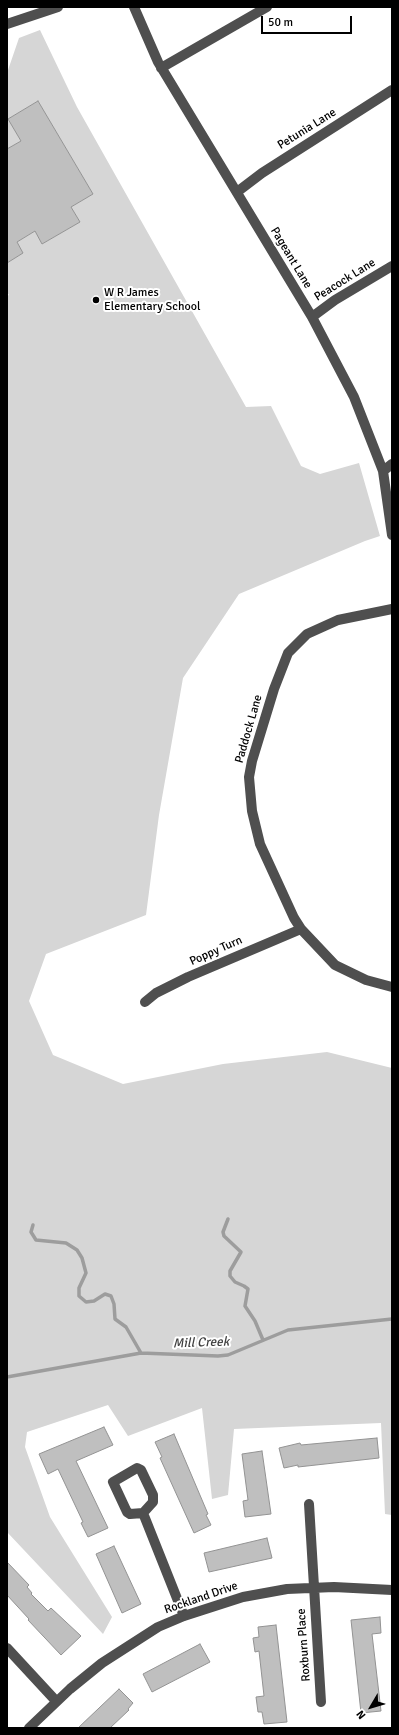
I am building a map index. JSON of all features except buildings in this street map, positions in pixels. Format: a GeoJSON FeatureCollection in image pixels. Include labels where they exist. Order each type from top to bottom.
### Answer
{"type":"FeatureCollection","features":[{"type":"Feature","properties":{"kind":"street"},"geometry":{"type":"LineString","coordinates":[[7,24],[58,7]]}},
{"type":"Feature","properties":{"kind":"street","name":"Pageant Lane"},"geometry":{"type":"LineString","coordinates":[[134,7],[161,68],[312,317],[354,397],[382,471],[392,535]]}},
{"type":"Feature","properties":{"kind":"street"},"geometry":{"type":"LineString","coordinates":[[161,68],[267,7]]}},
{"type":"Feature","properties":{"kind":"street","name":"Petunia Lane"},"geometry":{"type":"LineString","coordinates":[[237,192],[262,173],[392,90]]}},
{"type":"Feature","properties":{"kind":"street","name":"Peacock Lane"},"geometry":{"type":"LineString","coordinates":[[312,317],[335,300],[392,266]]}},
{"type":"Feature","properties":{"kind":"street"},"geometry":{"type":"LineString","coordinates":[[382,471],[392,464]]}},
{"type":"Feature","properties":{"kind":"street","name":"Paddock Lane"},"geometry":{"type":"LineString","coordinates":[[392,609],[338,620],[307,634],[288,653],[274,689],[252,760],[249,777],[255,828],[260,844],[272,873],[301,929],[335,965],[366,980],[392,987]]}},
{"type":"Feature","properties":{"kind":"street","name":"Poppy Turn"},"geometry":{"type":"LineString","coordinates":[[145,1002],[156,993],[188,977],[301,929]]}},
{"type":"Feature","properties":{"kind":"street"},"geometry":{"type":"LineString","coordinates":[[138,1468],[141,1470],[153,1495],[153,1502],[143,1514],[130,1514],[127,1512],[113,1482],[138,1468]]}},
{"type":"Feature","properties":{"kind":"street","name":"Roxburn Place"},"geometry":{"type":"LineString","coordinates":[[309,1504],[321,1702]]}},
{"type":"Feature","properties":{"kind":"street"},"geometry":{"type":"LineString","coordinates":[[143,1514],[184,1616]]}},
{"type":"Feature","properties":{"kind":"street","name":"Rockland Drive"},"geometry":{"type":"LineString","coordinates":[[29,1728],[56,1701],[120,1650],[158,1627],[184,1616],[243,1597],[288,1589],[314,1587],[392,1590]]}},
{"type":"Feature","properties":{"kind":"street"},"geometry":{"type":"LineString","coordinates":[[7,1648],[56,1701]]}},
{"type":"Feature","properties":{"kind":"shaded area"},"geometry":{"type":"Polygon","coordinates":[[[40,30],[77,107],[246,407],[271,406],[301,466],[320,474],[359,463],[380,536],[239,594],[183,678],[159,815],[146,915],[46,954],[29,1001],[53,1055],[123,1084],[223,1064],[327,1052],[392,1068],[392,1515],[385,1514],[381,1423],[234,1429],[228,1495],[212,1499],[202,1408],[128,1436],[108,1405],[27,1432],[25,1447],[50,1517],[112,1617],[103,1634],[7,1532],[7,296],[9,295],[7,292],[7,263],[23,253],[17,242],[35,231],[42,244],[80,222],[71,207],[93,194],[38,101],[8,119],[21,141],[7,149],[7,73],[19,38],[40,30]]]}},
{"type":"Feature","properties":{"kind":"waterway"},"geometry":{"type":"LineString","coordinates":[[228,1219],[223,1232],[224,1236],[241,1252],[230,1271],[230,1276],[235,1282],[248,1289],[245,1306],[255,1321],[263,1340]]}},
{"type":"Feature","properties":{"kind":"waterway"},"geometry":{"type":"LineString","coordinates":[[33,1225],[31,1232],[36,1240],[66,1243],[77,1250],[82,1258],[86,1273],[79,1288],[79,1296],[86,1302],[94,1301],[105,1294],[111,1296],[114,1304],[115,1319],[126,1327],[141,1353]]}},
{"type":"Feature","properties":{"kind":"waterway","name":"Mill Creek"},"geometry":{"type":"LineString","coordinates":[[7,1377],[141,1353],[218,1356],[228,1355],[288,1330],[392,1319]]}},
{"type":"Feature","properties":{"kind":"place","name":"W R James Elementary School"},"geometry":{"type":"Point","coordinates":[96,300]}}]}
